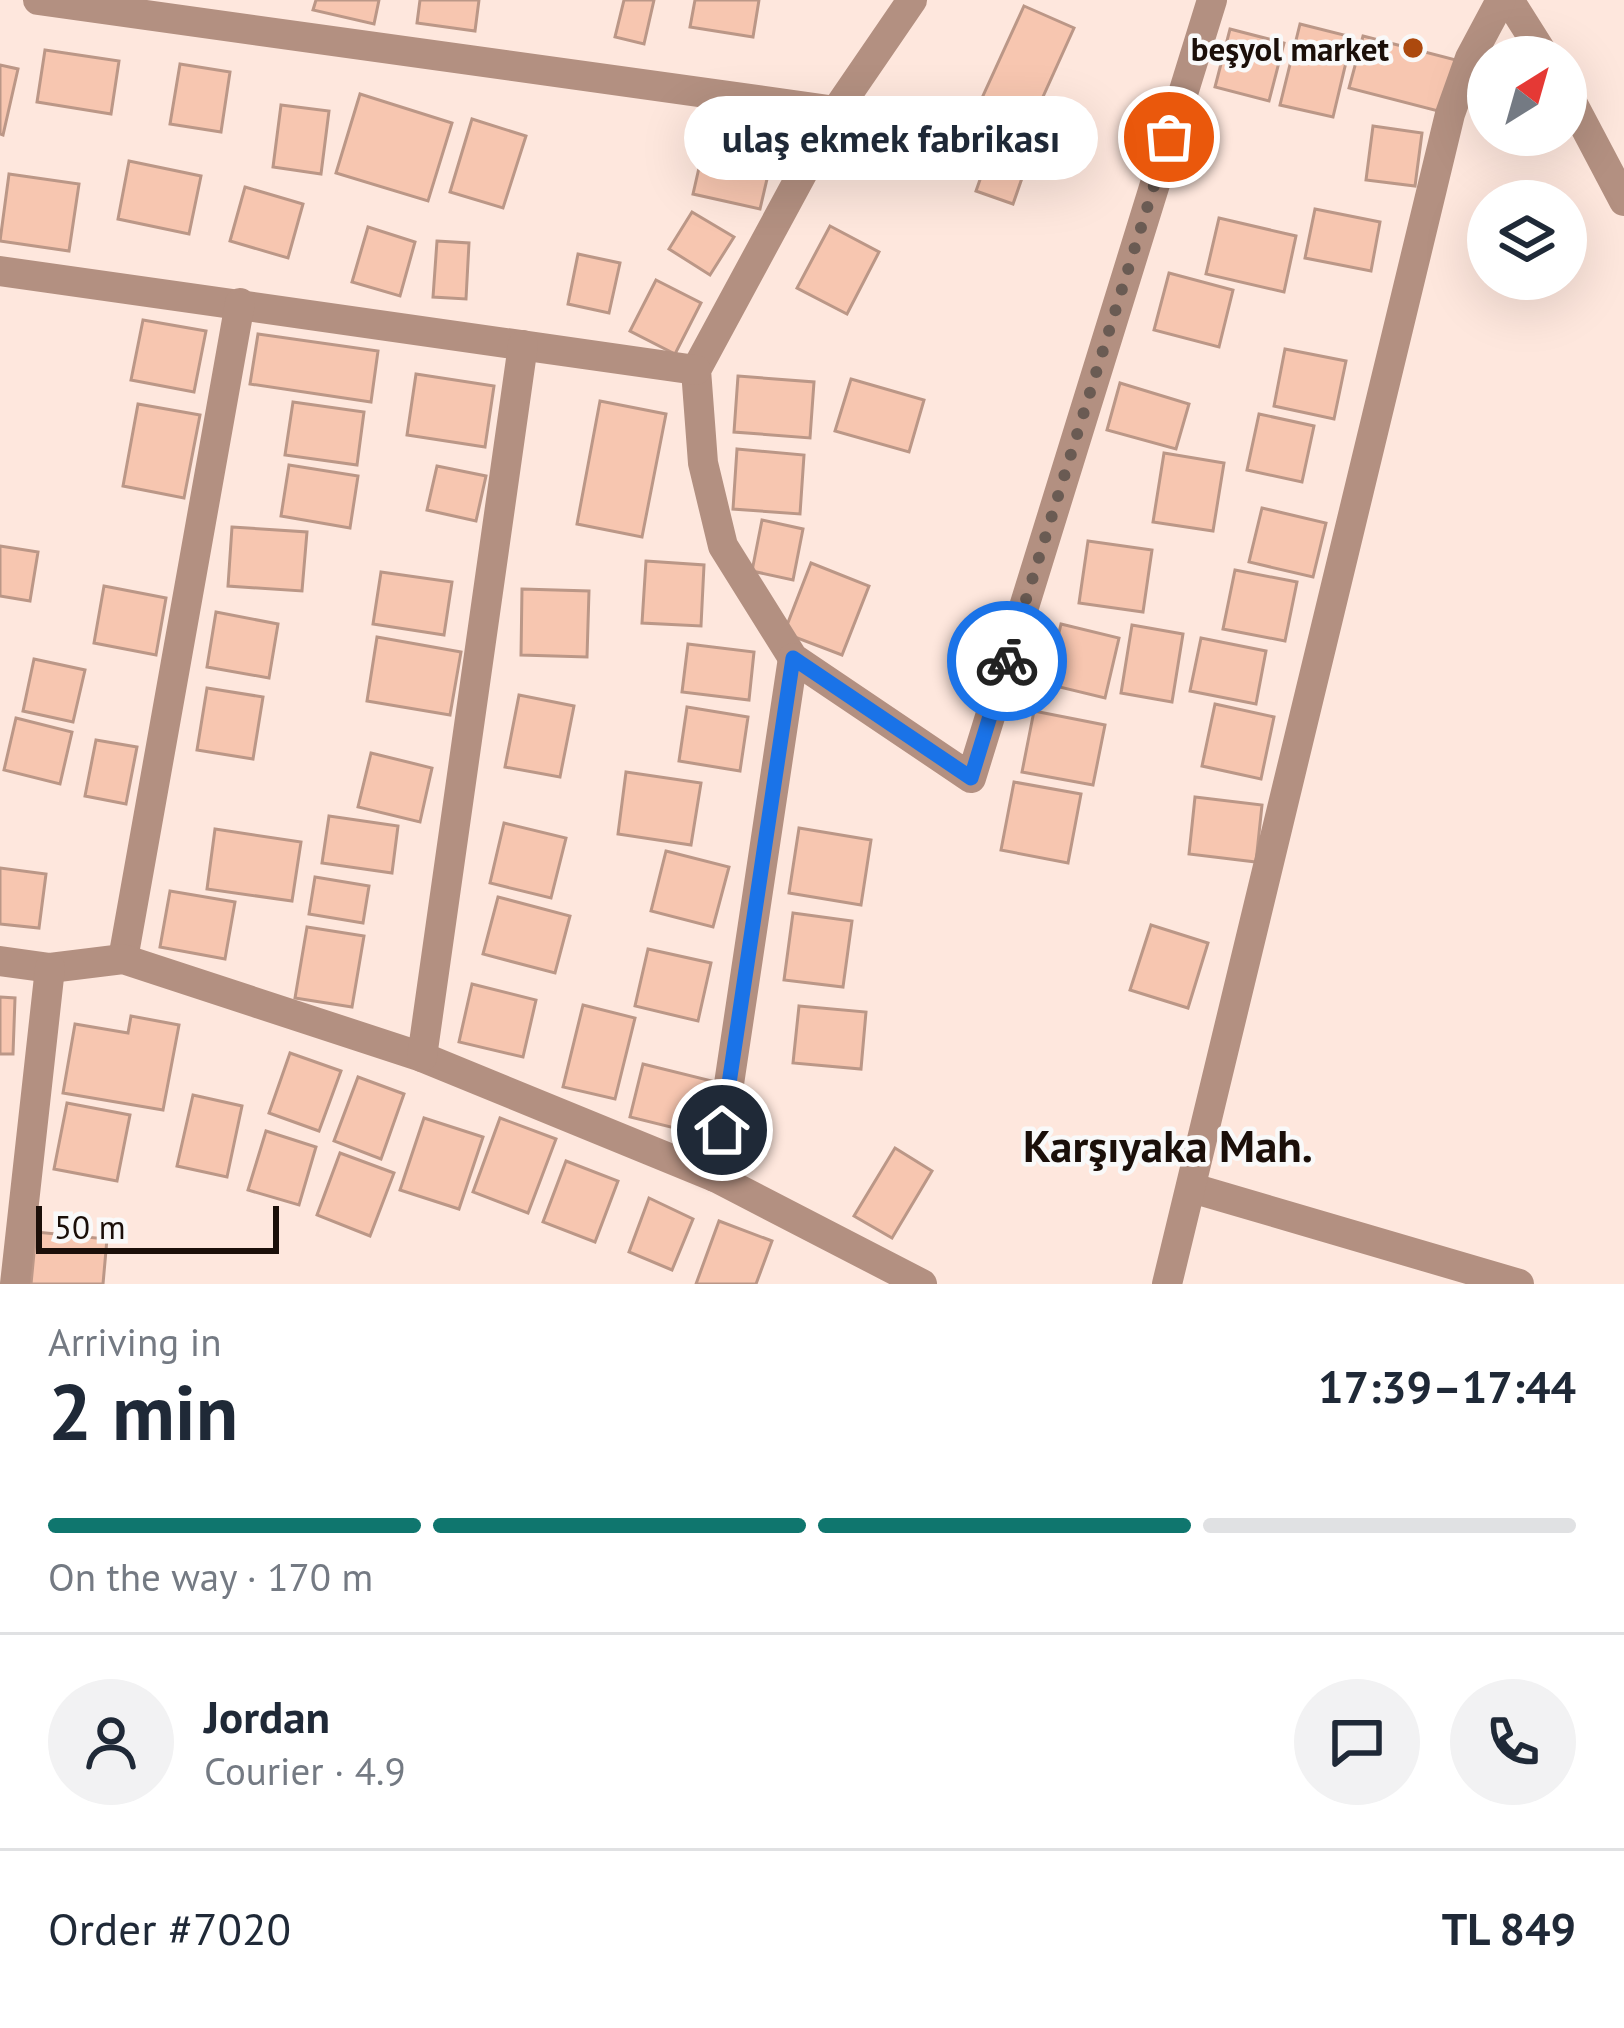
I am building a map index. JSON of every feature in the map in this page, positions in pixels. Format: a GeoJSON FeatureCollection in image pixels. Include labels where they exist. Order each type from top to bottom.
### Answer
{"type":"FeatureCollection","features":[{"type":"Feature","properties":{"kind":"street"},"geometry":{"type":"LineString","coordinates":[[38,0],[836,111]]}},
{"type":"Feature","properties":{"kind":"street"},"geometry":{"type":"LineString","coordinates":[[912,0],[836,111],[696,370],[703,463],[723,546],[793,658],[971,778],[1212,0]]}},
{"type":"Feature","properties":{"kind":"street"},"geometry":{"type":"LineString","coordinates":[[1167,1284],[1450,114],[1470,58],[1505,0],[1530,36]]}},
{"type":"Feature","properties":{"kind":"street"},"geometry":{"type":"LineString","coordinates":[[1587,131],[1624,201]]}},
{"type":"Feature","properties":{"kind":"street"},"geometry":{"type":"LineString","coordinates":[[0,271],[696,370]]}},
{"type":"Feature","properties":{"kind":"street"},"geometry":{"type":"LineString","coordinates":[[123,958],[240,303]]}},
{"type":"Feature","properties":{"kind":"street"},"geometry":{"type":"LineString","coordinates":[[422,1057],[523,346]]}},
{"type":"Feature","properties":{"kind":"street"},"geometry":{"type":"LineString","coordinates":[[715,1177],[793,658]]}},
{"type":"Feature","properties":{"kind":"street"},"geometry":{"type":"LineString","coordinates":[[0,961],[50,968],[123,958],[422,1057],[715,1177],[922,1284]]}},
{"type":"Feature","properties":{"kind":"street"},"geometry":{"type":"LineString","coordinates":[[15,1284],[50,968]]}},
{"type":"Feature","properties":{"kind":"street"},"geometry":{"type":"LineString","coordinates":[[1192,1188],[1519,1284]]}},
{"type":"Feature","properties":{"kind":"building"},"geometry":{"type":"Polygon","coordinates":[[[316,0],[379,0],[374,24],[313,10],[316,0]]]}},
{"type":"Feature","properties":{"kind":"building"},"geometry":{"type":"Polygon","coordinates":[[[420,0],[479,0],[475,31],[417,23],[420,0]]]}},
{"type":"Feature","properties":{"kind":"building"},"geometry":{"type":"Polygon","coordinates":[[[624,0],[654,0],[644,44],[615,37],[624,0]]]}},
{"type":"Feature","properties":{"kind":"building"},"geometry":{"type":"Polygon","coordinates":[[[695,0],[759,0],[753,37],[690,27],[695,0]]]}},
{"type":"Feature","properties":{"kind":"building"},"geometry":{"type":"Polygon","coordinates":[[[1024,6],[1074,28],[1032,121],[982,98],[1024,6]]]}},
{"type":"Feature","properties":{"kind":"building"},"geometry":{"type":"Polygon","coordinates":[[[1300,24],[1352,37],[1333,117],[1280,105],[1300,24]]]}},
{"type":"Feature","properties":{"kind":"building"},"geometry":{"type":"Polygon","coordinates":[[[1230,29],[1284,43],[1269,101],[1215,87],[1230,29]]]}},
{"type":"Feature","properties":{"kind":"building"},"geometry":{"type":"Polygon","coordinates":[[[1363,36],[1456,60],[1442,112],[1349,88],[1363,36]]]}},
{"type":"Feature","properties":{"kind":"building"},"geometry":{"type":"Polygon","coordinates":[[[45,50],[119,61],[111,114],[37,102],[45,50]]]}},
{"type":"Feature","properties":{"kind":"building"},"geometry":{"type":"Polygon","coordinates":[[[180,64],[230,72],[221,132],[170,124],[180,64]]]}},
{"type":"Feature","properties":{"kind":"building"},"geometry":{"type":"Polygon","coordinates":[[[0,65],[18,69],[3,135],[0,134],[0,65]]]}},
{"type":"Feature","properties":{"kind":"building"},"geometry":{"type":"Polygon","coordinates":[[[360,94],[452,123],[428,201],[336,173],[360,94]]]}},
{"type":"Feature","properties":{"kind":"building"},"geometry":{"type":"Polygon","coordinates":[[[281,105],[329,111],[321,174],[273,167],[281,105]]]}},
{"type":"Feature","properties":{"kind":"building"},"geometry":{"type":"Polygon","coordinates":[[[472,119],[526,136],[503,208],[450,192],[472,119]]]}},
{"type":"Feature","properties":{"kind":"building"},"geometry":{"type":"Polygon","coordinates":[[[1000,123],[1037,135],[1013,204],[976,191],[1000,123]]]}},
{"type":"Feature","properties":{"kind":"building"},"geometry":{"type":"Polygon","coordinates":[[[1373,126],[1422,133],[1415,186],[1366,180],[1373,126]]]}},
{"type":"Feature","properties":{"kind":"building"},"geometry":{"type":"Polygon","coordinates":[[[707,133],[774,149],[760,209],[693,194],[707,133]]]}},
{"type":"Feature","properties":{"kind":"building"},"geometry":{"type":"Polygon","coordinates":[[[129,161],[201,176],[189,234],[118,219],[129,161]]]}},
{"type":"Feature","properties":{"kind":"building"},"geometry":{"type":"Polygon","coordinates":[[[9,174],[79,184],[69,251],[0,241],[9,174]]]}},
{"type":"Feature","properties":{"kind":"building"},"geometry":{"type":"Polygon","coordinates":[[[245,187],[303,204],[288,258],[230,241],[245,187]]]}},
{"type":"Feature","properties":{"kind":"building"},"geometry":{"type":"Polygon","coordinates":[[[1315,209],[1380,222],[1371,271],[1305,258],[1315,209]]]}},
{"type":"Feature","properties":{"kind":"building"},"geometry":{"type":"Polygon","coordinates":[[[692,212],[734,237],[710,275],[669,249],[692,212]]]}},
{"type":"Feature","properties":{"kind":"building"},"geometry":{"type":"Polygon","coordinates":[[[1219,218],[1296,236],[1284,292],[1206,274],[1219,218]]]}},
{"type":"Feature","properties":{"kind":"building"},"geometry":{"type":"Polygon","coordinates":[[[830,226],[879,252],[847,314],[797,288],[830,226]]]}},
{"type":"Feature","properties":{"kind":"building"},"geometry":{"type":"Polygon","coordinates":[[[368,227],[415,242],[400,296],[352,282],[368,227]]]}},
{"type":"Feature","properties":{"kind":"building"},"geometry":{"type":"Polygon","coordinates":[[[437,241],[469,243],[466,299],[433,297],[437,241]]]}},
{"type":"Feature","properties":{"kind":"building"},"geometry":{"type":"Polygon","coordinates":[[[578,254],[620,263],[609,313],[568,304],[578,254]]]}},
{"type":"Feature","properties":{"kind":"building"},"geometry":{"type":"Polygon","coordinates":[[[1169,273],[1233,290],[1219,347],[1154,330],[1169,273]]]}},
{"type":"Feature","properties":{"kind":"building"},"geometry":{"type":"Polygon","coordinates":[[[656,280],[701,303],[675,354],[630,331],[656,280]]]}},
{"type":"Feature","properties":{"kind":"building"},"geometry":{"type":"Polygon","coordinates":[[[143,320],[206,331],[194,392],[131,380],[143,320]]]}},
{"type":"Feature","properties":{"kind":"building"},"geometry":{"type":"Polygon","coordinates":[[[258,334],[378,351],[371,402],[250,384],[258,334]]]}},
{"type":"Feature","properties":{"kind":"building"},"geometry":{"type":"Polygon","coordinates":[[[1285,349],[1346,361],[1334,419],[1274,406],[1285,349]]]}},
{"type":"Feature","properties":{"kind":"building"},"geometry":{"type":"Polygon","coordinates":[[[416,374],[494,386],[485,447],[407,435],[416,374]]]}},
{"type":"Feature","properties":{"kind":"building"},"geometry":{"type":"Polygon","coordinates":[[[738,376],[814,382],[810,438],[734,432],[738,376]]]}},
{"type":"Feature","properties":{"kind":"building"},"geometry":{"type":"Polygon","coordinates":[[[851,379],[924,400],[909,452],[835,431],[851,379]]]}},
{"type":"Feature","properties":{"kind":"building"},"geometry":{"type":"Polygon","coordinates":[[[1120,383],[1189,404],[1176,449],[1107,430],[1120,383]]]}},
{"type":"Feature","properties":{"kind":"building"},"geometry":{"type":"Polygon","coordinates":[[[600,401],[666,414],[642,537],[577,524],[600,401]]]}},
{"type":"Feature","properties":{"kind":"building"},"geometry":{"type":"Polygon","coordinates":[[[293,402],[364,412],[357,465],[285,455],[293,402]]]}},
{"type":"Feature","properties":{"kind":"building"},"geometry":{"type":"Polygon","coordinates":[[[138,404],[200,415],[184,498],[123,486],[138,404]]]}},
{"type":"Feature","properties":{"kind":"building"},"geometry":{"type":"Polygon","coordinates":[[[1259,414],[1314,426],[1302,482],[1247,470],[1259,414]]]}},
{"type":"Feature","properties":{"kind":"building"},"geometry":{"type":"Polygon","coordinates":[[[737,449],[804,455],[800,514],[733,509],[737,449]]]}},
{"type":"Feature","properties":{"kind":"building"},"geometry":{"type":"Polygon","coordinates":[[[1164,453],[1224,463],[1213,531],[1153,522],[1164,453]]]}},
{"type":"Feature","properties":{"kind":"building"},"geometry":{"type":"Polygon","coordinates":[[[289,465],[358,476],[350,528],[281,516],[289,465]]]}},
{"type":"Feature","properties":{"kind":"building"},"geometry":{"type":"Polygon","coordinates":[[[437,466],[486,476],[476,521],[427,510],[437,466]]]}},
{"type":"Feature","properties":{"kind":"building"},"geometry":{"type":"Polygon","coordinates":[[[1262,508],[1326,523],[1313,577],[1249,562],[1262,508]]]}},
{"type":"Feature","properties":{"kind":"building"},"geometry":{"type":"Polygon","coordinates":[[[762,520],[803,529],[793,580],[752,571],[762,520]]]}},
{"type":"Feature","properties":{"kind":"building"},"geometry":{"type":"Polygon","coordinates":[[[232,527],[307,532],[302,591],[228,586],[232,527]]]}},
{"type":"Feature","properties":{"kind":"building"},"geometry":{"type":"Polygon","coordinates":[[[1088,541],[1152,550],[1143,612],[1079,603],[1088,541]]]}},
{"type":"Feature","properties":{"kind":"building"},"geometry":{"type":"Polygon","coordinates":[[[0,546],[38,552],[30,601],[0,596],[0,546]]]}},
{"type":"Feature","properties":{"kind":"building"},"geometry":{"type":"Polygon","coordinates":[[[646,561],[704,565],[701,626],[642,623],[646,561]]]}},
{"type":"Feature","properties":{"kind":"building"},"geometry":{"type":"Polygon","coordinates":[[[811,563],[869,586],[842,655],[784,633],[811,563]]]}},
{"type":"Feature","properties":{"kind":"building"},"geometry":{"type":"Polygon","coordinates":[[[1235,570],[1297,582],[1285,641],[1223,629],[1235,570]]]}},
{"type":"Feature","properties":{"kind":"building"},"geometry":{"type":"Polygon","coordinates":[[[381,572],[452,582],[444,635],[373,624],[381,572]]]}},
{"type":"Feature","properties":{"kind":"building"},"geometry":{"type":"Polygon","coordinates":[[[104,586],[166,598],[156,655],[94,643],[104,586]]]}},
{"type":"Feature","properties":{"kind":"building"},"geometry":{"type":"Polygon","coordinates":[[[522,589],[589,591],[587,657],[521,655],[522,589]]]}},
{"type":"Feature","properties":{"kind":"building"},"geometry":{"type":"Polygon","coordinates":[[[216,612],[278,624],[269,678],[207,667],[216,612]]]}},
{"type":"Feature","properties":{"kind":"building"},"geometry":{"type":"Polygon","coordinates":[[[1061,624],[1119,638],[1105,698],[1047,684],[1061,624]]]}},
{"type":"Feature","properties":{"kind":"building"},"geometry":{"type":"Polygon","coordinates":[[[1132,625],[1183,634],[1172,702],[1121,693],[1132,625]]]}},
{"type":"Feature","properties":{"kind":"building"},"geometry":{"type":"Polygon","coordinates":[[[377,637],[461,652],[450,715],[367,701],[377,637]]]}},
{"type":"Feature","properties":{"kind":"building"},"geometry":{"type":"Polygon","coordinates":[[[1201,638],[1266,651],[1256,704],[1190,691],[1201,638]]]}},
{"type":"Feature","properties":{"kind":"building"},"geometry":{"type":"Polygon","coordinates":[[[688,644],[754,652],[749,700],[682,692],[688,644]]]}},
{"type":"Feature","properties":{"kind":"building"},"geometry":{"type":"Polygon","coordinates":[[[34,659],[85,670],[73,722],[23,711],[34,659]]]}},
{"type":"Feature","properties":{"kind":"building"},"geometry":{"type":"Polygon","coordinates":[[[207,688],[263,697],[253,759],[197,750],[207,688]]]}},
{"type":"Feature","properties":{"kind":"building"},"geometry":{"type":"Polygon","coordinates":[[[519,695],[574,706],[560,777],[505,767],[519,695]]]}},
{"type":"Feature","properties":{"kind":"building"},"geometry":{"type":"Polygon","coordinates":[[[1215,704],[1274,717],[1261,779],[1202,766],[1215,704]]]}},
{"type":"Feature","properties":{"kind":"building"},"geometry":{"type":"Polygon","coordinates":[[[687,707],[748,717],[740,771],[679,761],[687,707]]]}},
{"type":"Feature","properties":{"kind":"building"},"geometry":{"type":"Polygon","coordinates":[[[1034,711],[1105,725],[1093,785],[1022,772],[1034,711]]]}},
{"type":"Feature","properties":{"kind":"building"},"geometry":{"type":"Polygon","coordinates":[[[16,718],[72,732],[60,784],[4,770],[16,718]]]}},
{"type":"Feature","properties":{"kind":"building"},"geometry":{"type":"Polygon","coordinates":[[[96,740],[137,747],[126,804],[85,796],[96,740]]]}},
{"type":"Feature","properties":{"kind":"building"},"geometry":{"type":"Polygon","coordinates":[[[371,753],[432,768],[420,822],[358,807],[371,753]]]}},
{"type":"Feature","properties":{"kind":"building"},"geometry":{"type":"Polygon","coordinates":[[[626,772],[701,783],[691,845],[618,834],[626,772]]]}},
{"type":"Feature","properties":{"kind":"building"},"geometry":{"type":"Polygon","coordinates":[[[1014,782],[1081,794],[1068,863],[1001,850],[1014,782]]]}},
{"type":"Feature","properties":{"kind":"building"},"geometry":{"type":"Polygon","coordinates":[[[1195,797],[1262,805],[1256,862],[1189,854],[1195,797]]]}},
{"type":"Feature","properties":{"kind":"building"},"geometry":{"type":"Polygon","coordinates":[[[329,816],[398,826],[392,873],[322,863],[329,816]]]}},
{"type":"Feature","properties":{"kind":"building"},"geometry":{"type":"Polygon","coordinates":[[[504,823],[566,838],[551,898],[490,883],[504,823]]]}},
{"type":"Feature","properties":{"kind":"building"},"geometry":{"type":"Polygon","coordinates":[[[799,828],[871,840],[861,905],[789,893],[799,828]]]}},
{"type":"Feature","properties":{"kind":"building"},"geometry":{"type":"Polygon","coordinates":[[[215,829],[301,842],[292,901],[207,889],[215,829]]]}},
{"type":"Feature","properties":{"kind":"building"},"geometry":{"type":"Polygon","coordinates":[[[666,851],[729,867],[713,927],[651,911],[666,851]]]}},
{"type":"Feature","properties":{"kind":"building"},"geometry":{"type":"Polygon","coordinates":[[[0,868],[46,874],[39,928],[0,924],[0,868]]]}},
{"type":"Feature","properties":{"kind":"building"},"geometry":{"type":"Polygon","coordinates":[[[315,877],[369,886],[363,923],[309,914],[315,877]]]}},
{"type":"Feature","properties":{"kind":"building"},"geometry":{"type":"Polygon","coordinates":[[[170,891],[235,902],[225,959],[160,947],[170,891]]]}},
{"type":"Feature","properties":{"kind":"building"},"geometry":{"type":"Polygon","coordinates":[[[498,897],[570,916],[555,973],[483,954],[498,897]]]}},
{"type":"Feature","properties":{"kind":"building"},"geometry":{"type":"Polygon","coordinates":[[[793,913],[852,921],[843,987],[784,980],[793,913]]]}},
{"type":"Feature","properties":{"kind":"building"},"geometry":{"type":"Polygon","coordinates":[[[1151,925],[1208,943],[1188,1008],[1130,990],[1151,925]]]}},
{"type":"Feature","properties":{"kind":"building"},"geometry":{"type":"Polygon","coordinates":[[[307,927],[364,936],[352,1007],[295,998],[307,927]]]}},
{"type":"Feature","properties":{"kind":"building"},"geometry":{"type":"Polygon","coordinates":[[[648,949],[711,963],[698,1021],[635,1006],[648,949]]]}},
{"type":"Feature","properties":{"kind":"building"},"geometry":{"type":"Polygon","coordinates":[[[472,984],[536,1000],[523,1057],[459,1042],[472,984]]]}},
{"type":"Feature","properties":{"kind":"building"},"geometry":{"type":"Polygon","coordinates":[[[0,997],[15,998],[13,1054],[0,1054],[0,997]]]}},
{"type":"Feature","properties":{"kind":"building"},"geometry":{"type":"Polygon","coordinates":[[[583,1005],[635,1018],[615,1099],[563,1087],[583,1005]]]}},
{"type":"Feature","properties":{"kind":"building"},"geometry":{"type":"Polygon","coordinates":[[[799,1006],[866,1012],[861,1069],[793,1063],[799,1006]]]}},
{"type":"Feature","properties":{"kind":"building"},"geometry":{"type":"Polygon","coordinates":[[[131,1016],[179,1025],[163,1110],[63,1093],[75,1024],[128,1033],[131,1016]]]}},
{"type":"Feature","properties":{"kind":"building"},"geometry":{"type":"Polygon","coordinates":[[[290,1053],[341,1071],[319,1131],[269,1113],[290,1053]]]}},
{"type":"Feature","properties":{"kind":"building"},"geometry":{"type":"Polygon","coordinates":[[[643,1064],[716,1082],[703,1135],[630,1117],[643,1064]]]}},
{"type":"Feature","properties":{"kind":"building"},"geometry":{"type":"Polygon","coordinates":[[[358,1077],[404,1094],[381,1159],[334,1141],[358,1077]]]}},
{"type":"Feature","properties":{"kind":"building"},"geometry":{"type":"Polygon","coordinates":[[[193,1095],[242,1106],[227,1177],[177,1166],[193,1095]]]}},
{"type":"Feature","properties":{"kind":"building"},"geometry":{"type":"Polygon","coordinates":[[[67,1103],[130,1115],[117,1181],[54,1169],[67,1103]]]}},
{"type":"Feature","properties":{"kind":"building"},"geometry":{"type":"Polygon","coordinates":[[[424,1118],[483,1137],[459,1209],[400,1190],[424,1118]]]}},
{"type":"Feature","properties":{"kind":"building"},"geometry":{"type":"Polygon","coordinates":[[[500,1118],[556,1139],[528,1213],[473,1192],[500,1118]]]}},
{"type":"Feature","properties":{"kind":"building"},"geometry":{"type":"Polygon","coordinates":[[[266,1131],[316,1147],[299,1205],[248,1190],[266,1131]]]}},
{"type":"Feature","properties":{"kind":"building"},"geometry":{"type":"Polygon","coordinates":[[[895,1148],[932,1171],[892,1238],[854,1216],[895,1148]]]}},
{"type":"Feature","properties":{"kind":"building"},"geometry":{"type":"Polygon","coordinates":[[[340,1153],[394,1173],[370,1236],[317,1215],[340,1153]]]}},
{"type":"Feature","properties":{"kind":"building"},"geometry":{"type":"Polygon","coordinates":[[[566,1161],[618,1181],[595,1242],[543,1222],[566,1161]]]}},
{"type":"Feature","properties":{"kind":"building"},"geometry":{"type":"Polygon","coordinates":[[[649,1198],[693,1219],[672,1270],[629,1252],[649,1198]]]}},
{"type":"Feature","properties":{"kind":"building"},"geometry":{"type":"Polygon","coordinates":[[[719,1221],[772,1241],[756,1284],[696,1284],[719,1221]]]}},
{"type":"Feature","properties":{"kind":"building"},"geometry":{"type":"Polygon","coordinates":[[[36,1232],[107,1239],[103,1284],[31,1284],[36,1232]]]}},
{"type":"Feature","properties":{"kind":"way so far"},"geometry":{"type":"LineString","coordinates":[[1007,661],[1169,137]]}},
{"type":"Feature","properties":{"kind":"place","name":"beşyol market"},"geometry":{"type":"Point","coordinates":[1413,48]}},
{"type":"Feature","properties":{"kind":"place","name":"ulaş ekmek fabrikası"},"geometry":{"type":"Point","coordinates":[1169,137]}},
{"type":"Feature","properties":{"kind":"district","name":"Karşıyaka Mah."},"geometry":{"type":"Point","coordinates":[1168,1145]}},
{"type":"Feature","properties":{"kind":"route"},"geometry":{"type":"LineString","coordinates":[[722,1130],[793,658],[971,778],[1007,661]]}}]}
